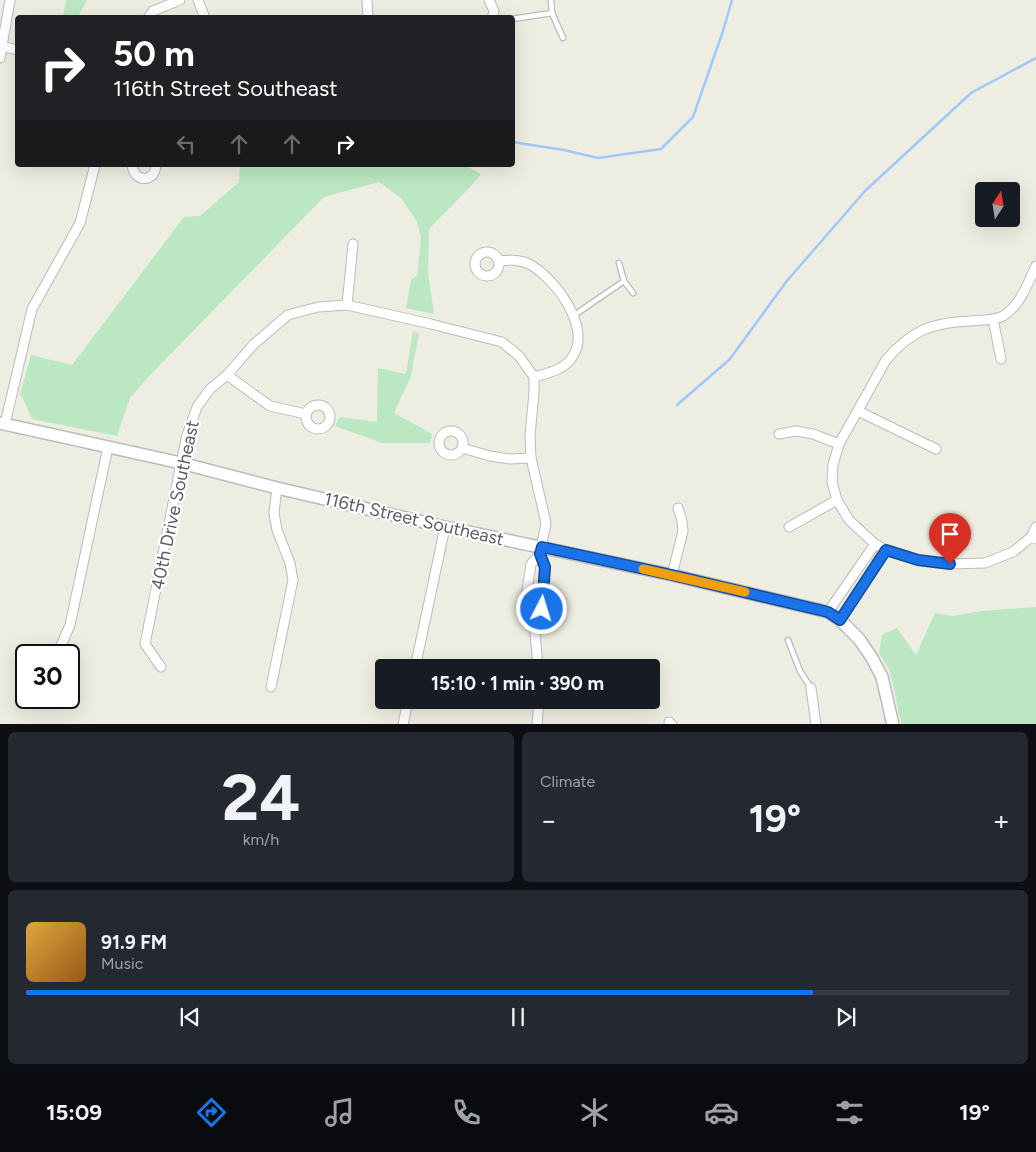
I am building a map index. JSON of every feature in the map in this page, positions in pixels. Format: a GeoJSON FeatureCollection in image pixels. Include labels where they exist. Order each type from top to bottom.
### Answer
{"type":"FeatureCollection","features":[{"type":"Feature","properties":{"kind":"street"},"geometry":{"type":"LineString","coordinates":[[0,58],[10,0]]}},
{"type":"Feature","properties":{"kind":"street"},"geometry":{"type":"LineString","coordinates":[[150,15],[153,11],[180,0]]}},
{"type":"Feature","properties":{"kind":"street"},"geometry":{"type":"LineString","coordinates":[[198,0],[204,15]]}},
{"type":"Feature","properties":{"kind":"street"},"geometry":{"type":"LineString","coordinates":[[367,0],[368,15]]}},
{"type":"Feature","properties":{"kind":"street"},"geometry":{"type":"LineString","coordinates":[[489,0],[494,11],[493,15]]}},
{"type":"Feature","properties":{"kind":"street"},"geometry":{"type":"LineString","coordinates":[[1,46],[15,49]]}},
{"type":"Feature","properties":{"kind":"street"},"geometry":{"type":"LineString","coordinates":[[2,424],[32,309],[80,223],[94,167]]}},
{"type":"Feature","properties":{"kind":"street"},"geometry":{"type":"LineString","coordinates":[[132,167],[135,174],[140,178],[153,175],[156,167]]}},
{"type":"Feature","properties":{"kind":"street"},"geometry":{"type":"LineString","coordinates":[[347,305],[353,244]]}},
{"type":"Feature","properties":{"kind":"street"},"geometry":{"type":"LineString","coordinates":[[498,260],[526,263],[543,273],[559,291],[576,321],[578,342],[574,356],[562,368],[534,378],[530,458],[546,523],[541,551],[545,567],[542,609],[534,620]]}},
{"type":"Feature","properties":{"kind":"street"},"geometry":{"type":"LineString","coordinates":[[1036,266],[1017,302],[1003,316],[993,319],[935,324],[906,339],[886,360],[839,444],[833,465],[832,482],[837,500],[849,520],[875,544],[886,550],[918,560],[950,564],[984,563],[1013,552],[1034,538],[1036,526]]}},
{"type":"Feature","properties":{"kind":"street","name":"40th Drive Southeast"},"geometry":{"type":"LineString","coordinates":[[161,668],[145,644],[180,464],[187,435],[197,407],[210,389],[227,375],[254,344],[288,315],[318,307],[347,305],[502,342],[519,356],[534,378]]}},
{"type":"Feature","properties":{"kind":"street"},"geometry":{"type":"LineString","coordinates":[[993,319],[1001,359]]}},
{"type":"Feature","properties":{"kind":"street"},"geometry":{"type":"LineString","coordinates":[[227,375],[270,406],[306,414]]}},
{"type":"Feature","properties":{"kind":"street"},"geometry":{"type":"LineString","coordinates":[[858,411],[936,448]]}},
{"type":"Feature","properties":{"kind":"street","name":"116th Street Southeast"},"geometry":{"type":"LineString","coordinates":[[2,424],[108,447],[541,551],[672,575],[828,612]]}},
{"type":"Feature","properties":{"kind":"street"},"geometry":{"type":"LineString","coordinates":[[779,434],[796,431],[813,434],[839,444]]}},
{"type":"Feature","properties":{"kind":"street"},"geometry":{"type":"LineString","coordinates":[[62,644],[70,626],[108,447]]}},
{"type":"Feature","properties":{"kind":"street"},"geometry":{"type":"LineString","coordinates":[[462,448],[503,458],[530,458]]}},
{"type":"Feature","properties":{"kind":"street"},"geometry":{"type":"LineString","coordinates":[[271,687],[293,580],[290,563],[274,513],[277,488]]}},
{"type":"Feature","properties":{"kind":"street"},"geometry":{"type":"LineString","coordinates":[[789,526],[837,500]]}},
{"type":"Feature","properties":{"kind":"street"},"geometry":{"type":"LineString","coordinates":[[672,575],[682,531],[682,522],[678,508]]}},
{"type":"Feature","properties":{"kind":"street"},"geometry":{"type":"LineString","coordinates":[[417,659],[445,527]]}},
{"type":"Feature","properties":{"kind":"street"},"geometry":{"type":"LineString","coordinates":[[875,544],[828,612],[840,620],[859,639],[872,658],[882,677],[893,724]]}},
{"type":"Feature","properties":{"kind":"street"},"geometry":{"type":"LineString","coordinates":[[840,620],[886,550]]}},
{"type":"Feature","properties":{"kind":"street"},"geometry":{"type":"LineString","coordinates":[[537,659],[534,620],[525,604],[531,564],[541,551]]}},
{"type":"Feature","properties":{"kind":"street"},"geometry":{"type":"LineString","coordinates":[[811,688],[816,724]]}},
{"type":"Feature","properties":{"kind":"street"},"geometry":{"type":"LineString","coordinates":[[403,724],[406,709]]}},
{"type":"Feature","properties":{"kind":"street"},"geometry":{"type":"LineString","coordinates":[[537,724],[539,709]]}},
{"type":"Feature","properties":{"kind":"lane"},"geometry":{"type":"LineString","coordinates":[[551,0],[552,13],[563,38]]}},
{"type":"Feature","properties":{"kind":"lane"},"geometry":{"type":"LineString","coordinates":[[515,19],[552,13]]}},
{"type":"Feature","properties":{"kind":"lane"},"geometry":{"type":"LineString","coordinates":[[619,262],[624,281],[633,293]]}},
{"type":"Feature","properties":{"kind":"lane"},"geometry":{"type":"LineString","coordinates":[[574,316],[624,281]]}},
{"type":"Feature","properties":{"kind":"lane"},"geometry":{"type":"LineString","coordinates":[[788,640],[800,671],[811,688]]}},
{"type":"Feature","properties":{"kind":"green space"},"geometry":{"type":"Polygon","coordinates":[[[66,0],[87,0],[79,15],[63,15],[66,0]]]}},
{"type":"Feature","properties":{"kind":"green space"},"geometry":{"type":"Polygon","coordinates":[[[240,167],[468,167],[481,174],[429,229],[428,274],[434,314],[406,308],[411,280],[417,276],[421,237],[417,222],[402,199],[379,182],[324,197],[152,373],[130,398],[117,436],[32,419],[20,395],[31,355],[72,365],[184,217],[200,216],[239,182],[240,167]]]}},
{"type":"Feature","properties":{"kind":"green space"},"geometry":{"type":"Polygon","coordinates":[[[413,331],[419,333],[411,376],[394,413],[432,434],[430,443],[382,443],[335,426],[340,417],[377,422],[378,368],[406,374],[413,331]]]}},
{"type":"Feature","properties":{"kind":"green space"},"geometry":{"type":"Polygon","coordinates":[[[1036,607],[1036,724],[902,724],[890,671],[879,653],[882,635],[897,628],[916,655],[935,613],[952,616],[982,611],[1036,607]]]}},
{"type":"Feature","properties":{"kind":"waterway"},"geometry":{"type":"LineString","coordinates":[[515,142],[564,150],[598,158],[661,149],[693,117],[732,0]]}},
{"type":"Feature","properties":{"kind":"waterway"},"geometry":{"type":"LineString","coordinates":[[677,405],[730,359],[786,282],[865,191],[971,93],[1036,58]]}},
{"type":"Feature","properties":{"kind":"slow traffic"},"geometry":{"type":"LineString","coordinates":[[643,569],[745,592]]}},
{"type":"Feature","properties":{"kind":"route"},"geometry":{"type":"LineString","coordinates":[[542,609],[545,567],[540,554],[542,547],[672,575],[828,612],[840,620],[886,550],[918,560],[950,564]]}}]}
